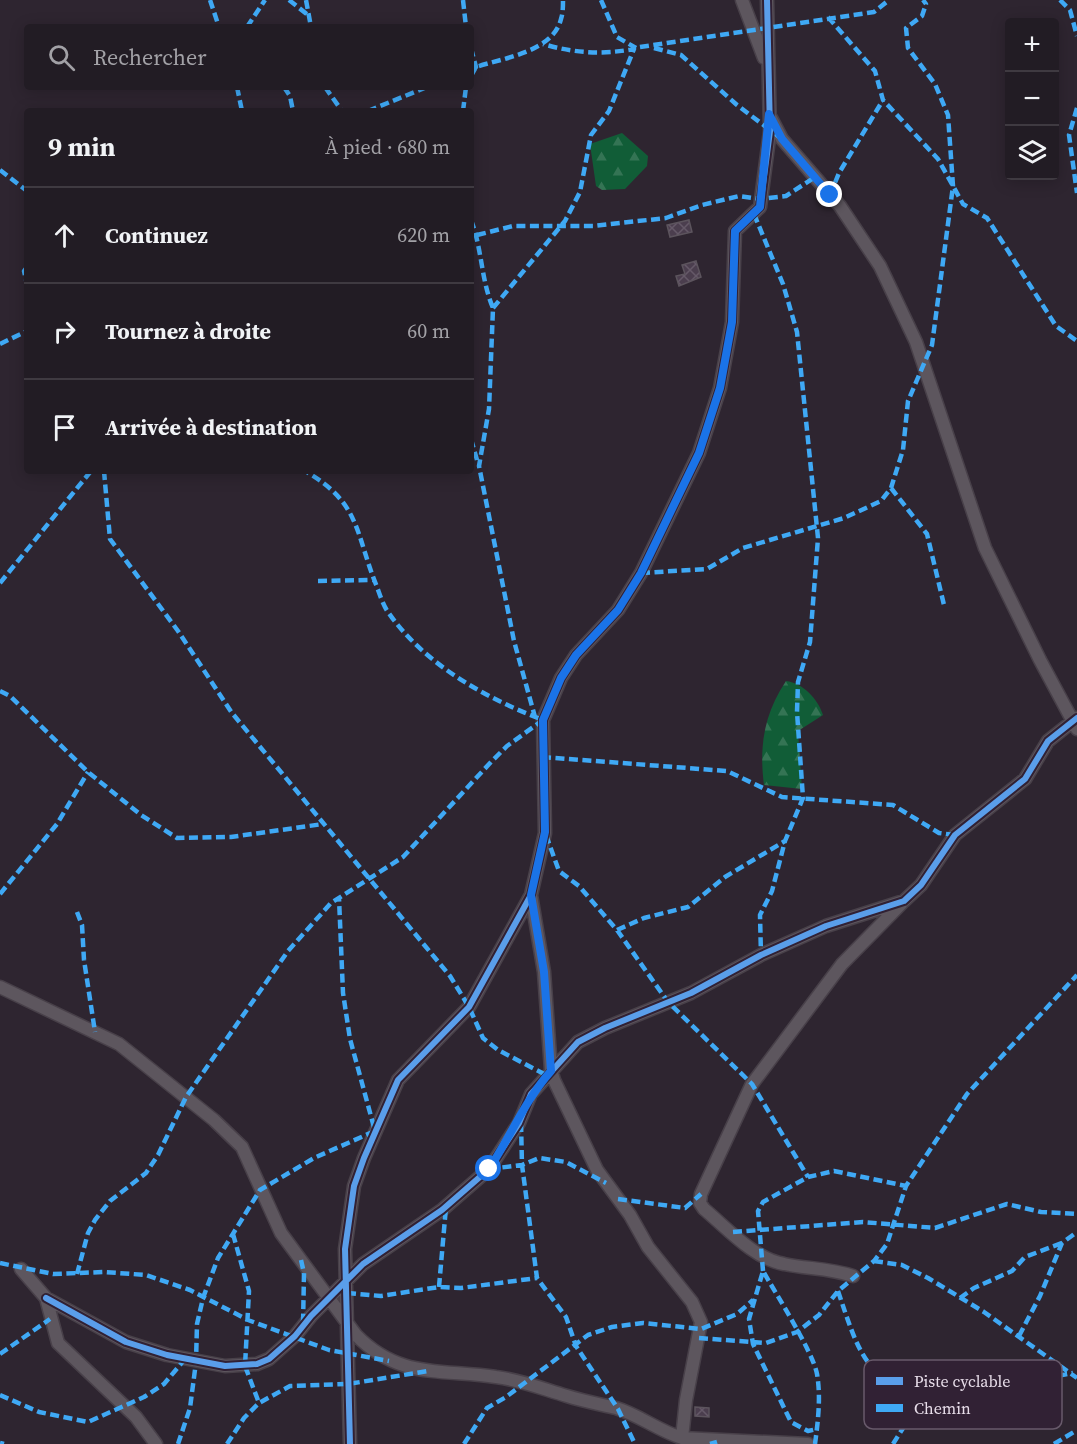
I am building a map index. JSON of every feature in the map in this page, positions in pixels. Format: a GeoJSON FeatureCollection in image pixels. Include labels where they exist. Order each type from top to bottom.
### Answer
{"type":"FeatureCollection","features":[{"type":"Feature","properties":{"kind":"street"},"geometry":{"type":"LineString","coordinates":[[742,0],[768,69]]}},
{"type":"Feature","properties":{"kind":"street"},"geometry":{"type":"LineString","coordinates":[[350,1444],[345,1249],[354,1186],[398,1080],[469,1007],[531,895],[545,832],[543,720],[561,678],[576,655],[618,610],[641,573],[699,453],[720,388],[732,322],[735,231],[760,207],[769,114],[767,0]]}},
{"type":"Feature","properties":{"kind":"street"},"geometry":{"type":"LineString","coordinates":[[769,114],[782,139],[840,206],[880,266],[916,342],[985,548],[1076,722],[1048,741],[1025,779],[956,835],[921,885],[842,964],[752,1084],[701,1194],[700,1203],[704,1209],[763,1257],[783,1264],[836,1270],[853,1276]]}},
{"type":"Feature","properties":{"kind":"street"},"geometry":{"type":"LineString","coordinates":[[531,895],[544,972],[551,1071],[597,1170],[630,1215],[648,1247],[692,1302],[701,1322],[686,1400],[682,1438]]}},
{"type":"Feature","properties":{"kind":"street"},"geometry":{"type":"LineString","coordinates":[[21,1269],[46,1298],[126,1342],[196,1362],[225,1366],[257,1364],[279,1352],[329,1298],[383,1249],[442,1210],[489,1169],[519,1123],[531,1094],[578,1042],[591,1034],[691,993],[761,955],[826,926],[903,902]]}},
{"type":"Feature","properties":{"kind":"street"},"geometry":{"type":"LineString","coordinates":[[0,987],[119,1044],[214,1120],[242,1147],[281,1233],[370,1349],[388,1361],[428,1371],[495,1377],[525,1383],[618,1409],[665,1433],[682,1438],[808,1444]]}},
{"type":"Feature","properties":{"kind":"street"},"geometry":{"type":"LineString","coordinates":[[46,1298],[58,1344],[136,1417],[156,1444]]}},
{"type":"Feature","properties":{"kind":"green space"},"geometry":{"type":"Polygon","coordinates":[[[622,133],[648,156],[647,166],[625,189],[602,190],[596,186],[590,144],[622,133]]]}},
{"type":"Feature","properties":{"kind":"green space"},"geometry":{"type":"Polygon","coordinates":[[[786,681],[804,688],[818,703],[823,715],[798,731],[802,789],[764,785],[762,757],[765,731],[773,706],[786,681]]]}},
{"type":"Feature","properties":{"kind":"building"},"geometry":{"type":"Polygon","coordinates":[[[689,220],[692,232],[670,237],[667,225],[689,220]]]}},
{"type":"Feature","properties":{"kind":"building"},"geometry":{"type":"Polygon","coordinates":[[[696,261],[701,277],[679,286],[676,276],[685,274],[682,265],[696,261]]]}},
{"type":"Feature","properties":{"kind":"building"},"geometry":{"type":"Polygon","coordinates":[[[695,1407],[709,1408],[709,1417],[695,1416],[695,1407]]]}},
{"type":"Feature","properties":{"kind":"marked path"},"geometry":{"type":"LineString","coordinates":[[210,0],[218,24]]}},
{"type":"Feature","properties":{"kind":"marked path"},"geometry":{"type":"LineString","coordinates":[[249,24],[265,0]]}},
{"type":"Feature","properties":{"kind":"marked path"},"geometry":{"type":"LineString","coordinates":[[289,0],[308,15]]}},
{"type":"Feature","properties":{"kind":"marked path"},"geometry":{"type":"LineString","coordinates":[[306,0],[310,24]]}},
{"type":"Feature","properties":{"kind":"marked path"},"geometry":{"type":"LineString","coordinates":[[463,0],[466,24]]}},
{"type":"Feature","properties":{"kind":"marked path"},"geometry":{"type":"LineString","coordinates":[[474,71],[476,67],[526,52],[548,39],[556,30],[561,19],[563,0]]}},
{"type":"Feature","properties":{"kind":"marked path"},"geometry":{"type":"LineString","coordinates":[[601,0],[617,37],[636,48]]}},
{"type":"Feature","properties":{"kind":"marked path"},"geometry":{"type":"LineString","coordinates":[[640,47],[874,12],[889,0]]}},
{"type":"Feature","properties":{"kind":"marked path"},"geometry":{"type":"LineString","coordinates":[[641,573],[707,569],[743,548],[844,518],[881,501],[891,488],[903,450],[908,401],[932,345],[953,186],[948,115],[935,84],[908,48],[906,28],[922,16],[926,4],[923,0]]}},
{"type":"Feature","properties":{"kind":"marked path"},"geometry":{"type":"LineString","coordinates":[[1060,0],[1070,10],[1077,36]]}},
{"type":"Feature","properties":{"kind":"marked path"},"geometry":{"type":"LineString","coordinates":[[828,17],[875,71],[883,100],[938,159],[963,204],[987,218],[1056,326],[1077,341]]}},
{"type":"Feature","properties":{"kind":"marked path"},"geometry":{"type":"LineString","coordinates":[[493,308],[565,221],[580,192],[591,135],[609,111],[634,49],[588,52],[543,44]]}},
{"type":"Feature","properties":{"kind":"marked path"},"geometry":{"type":"LineString","coordinates":[[654,48],[681,55],[737,105],[782,139]]}},
{"type":"Feature","properties":{"kind":"marked path"},"geometry":{"type":"LineString","coordinates":[[474,59],[476,67],[474,67]]}},
{"type":"Feature","properties":{"kind":"marked path"},"geometry":{"type":"LineString","coordinates":[[238,90],[241,108]]}},
{"type":"Feature","properties":{"kind":"marked path"},"geometry":{"type":"LineString","coordinates":[[286,90],[292,108]]}},
{"type":"Feature","properties":{"kind":"marked path"},"geometry":{"type":"LineString","coordinates":[[327,90],[340,108]]}},
{"type":"Feature","properties":{"kind":"marked path"},"geometry":{"type":"LineString","coordinates":[[375,108],[420,90]]}},
{"type":"Feature","properties":{"kind":"marked path"},"geometry":{"type":"LineString","coordinates":[[463,108],[466,90]]}},
{"type":"Feature","properties":{"kind":"marked path"},"geometry":{"type":"LineString","coordinates":[[830,195],[839,173],[883,100]]}},
{"type":"Feature","properties":{"kind":"marked path"},"geometry":{"type":"LineString","coordinates":[[1077,108],[1069,135],[1077,193]]}},
{"type":"Feature","properties":{"kind":"marked path"},"geometry":{"type":"LineString","coordinates":[[0,170],[24,189]]}},
{"type":"Feature","properties":{"kind":"marked path"},"geometry":{"type":"LineString","coordinates":[[477,235],[513,226],[593,226],[666,218],[702,205],[739,196],[760,199],[786,196],[815,177]]}},
{"type":"Feature","properties":{"kind":"marked path"},"geometry":{"type":"LineString","coordinates":[[754,214],[783,284],[797,332],[818,538],[810,642],[798,682],[797,712],[803,798],[785,841],[772,891],[760,915],[761,955]]}},
{"type":"Feature","properties":{"kind":"marked path"},"geometry":{"type":"LineString","coordinates":[[474,231],[493,308],[489,409],[479,466],[514,641],[535,717]]}},
{"type":"Feature","properties":{"kind":"marked path"},"geometry":{"type":"LineString","coordinates":[[0,344],[24,332]]}},
{"type":"Feature","properties":{"kind":"marked path"},"geometry":{"type":"LineString","coordinates":[[474,450],[477,460]]}},
{"type":"Feature","properties":{"kind":"marked path"},"geometry":{"type":"LineString","coordinates":[[0,583],[89,474]]}},
{"type":"Feature","properties":{"kind":"marked path"},"geometry":{"type":"LineString","coordinates":[[104,474],[110,539],[178,631],[232,713],[450,976],[469,1007],[483,1038],[498,1050],[550,1077]]}},
{"type":"Feature","properties":{"kind":"marked path"},"geometry":{"type":"LineString","coordinates":[[77,1274],[88,1233],[95,1220],[110,1201],[146,1173],[158,1155],[186,1097],[288,951],[331,903],[403,857],[507,746],[543,720],[478,690],[419,648],[403,631],[383,603],[354,521],[347,508],[337,495],[310,474]]}},
{"type":"Feature","properties":{"kind":"marked path"},"geometry":{"type":"LineString","coordinates":[[891,488],[927,534],[944,605]]}},
{"type":"Feature","properties":{"kind":"marked path"},"geometry":{"type":"LineString","coordinates":[[318,581],[374,580]]}},
{"type":"Feature","properties":{"kind":"marked path"},"geometry":{"type":"LineString","coordinates":[[0,691],[10,696],[88,772],[141,815],[177,838],[231,837],[323,824]]}},
{"type":"Feature","properties":{"kind":"marked path"},"geometry":{"type":"LineString","coordinates":[[542,757],[727,771],[782,797],[893,805],[939,833],[955,835]]}},
{"type":"Feature","properties":{"kind":"marked path"},"geometry":{"type":"LineString","coordinates":[[0,894],[57,824],[88,772]]}},
{"type":"Feature","properties":{"kind":"marked path"},"geometry":{"type":"LineString","coordinates":[[546,835],[559,871],[579,886],[617,930],[668,1002],[752,1084],[808,1177]]}},
{"type":"Feature","properties":{"kind":"marked path"},"geometry":{"type":"LineString","coordinates":[[617,930],[644,918],[688,907],[725,877],[785,841]]}},
{"type":"Feature","properties":{"kind":"marked path"},"geometry":{"type":"LineString","coordinates":[[178,1444],[190,1408],[196,1362],[197,1324],[203,1298],[218,1258],[260,1190],[314,1158],[375,1131],[350,1039],[343,993],[339,898]]}},
{"type":"Feature","properties":{"kind":"marked path"},"geometry":{"type":"LineString","coordinates":[[77,912],[82,925],[84,960],[95,1032]]}},
{"type":"Feature","properties":{"kind":"marked path"},"geometry":{"type":"LineString","coordinates":[[699,1338],[766,1343],[797,1332],[819,1315],[838,1291],[874,1261],[887,1244],[906,1186],[967,1094],[1077,975]]}},
{"type":"Feature","properties":{"kind":"marked path"},"geometry":{"type":"LineString","coordinates":[[521,1123],[522,1165],[537,1278],[566,1317],[576,1346],[618,1409],[635,1444]]}},
{"type":"Feature","properties":{"kind":"marked path"},"geometry":{"type":"LineString","coordinates":[[489,1169],[522,1165],[539,1158],[566,1162],[606,1183]]}},
{"type":"Feature","properties":{"kind":"marked path"},"geometry":{"type":"LineString","coordinates":[[763,1271],[758,1211],[763,1202],[808,1177],[834,1171],[906,1186]]}},
{"type":"Feature","properties":{"kind":"marked path"},"geometry":{"type":"LineString","coordinates":[[618,1199],[685,1208],[701,1194]]}},
{"type":"Feature","properties":{"kind":"marked path"},"geometry":{"type":"LineString","coordinates":[[733,1232],[863,1222],[935,1228],[1007,1204],[1041,1212],[1077,1214]]}},
{"type":"Feature","properties":{"kind":"marked path"},"geometry":{"type":"LineString","coordinates":[[439,1287],[446,1207]]}},
{"type":"Feature","properties":{"kind":"marked path"},"geometry":{"type":"LineString","coordinates":[[1019,1336],[1040,1296],[1062,1243],[1077,1232]]}},
{"type":"Feature","properties":{"kind":"marked path"},"geometry":{"type":"LineString","coordinates":[[233,1234],[249,1291],[245,1366],[259,1403]]}},
{"type":"Feature","properties":{"kind":"marked path"},"geometry":{"type":"LineString","coordinates":[[960,1298],[974,1288],[1012,1271],[1025,1257],[1062,1243]]}},
{"type":"Feature","properties":{"kind":"marked path"},"geometry":{"type":"LineString","coordinates":[[301,1260],[304,1273],[303,1325]]}},
{"type":"Feature","properties":{"kind":"marked path"},"geometry":{"type":"LineString","coordinates":[[874,1261],[902,1265],[928,1278],[984,1312],[1052,1360]]}},
{"type":"Feature","properties":{"kind":"marked path"},"geometry":{"type":"LineString","coordinates":[[0,1263],[53,1274],[104,1272],[146,1275],[190,1290],[248,1320],[329,1350],[389,1361]]}},
{"type":"Feature","properties":{"kind":"marked path"},"geometry":{"type":"LineString","coordinates":[[815,1444],[816,1435],[817,1427],[818,1418],[819,1400],[814,1364],[802,1338],[763,1271],[749,1319],[753,1344],[791,1422],[808,1431],[817,1429]]}},
{"type":"Feature","properties":{"kind":"marked path"},"geometry":{"type":"LineString","coordinates":[[347,1293],[381,1296],[439,1287],[461,1288],[537,1278]]}},
{"type":"Feature","properties":{"kind":"marked path"},"geometry":{"type":"LineString","coordinates":[[838,1291],[852,1332],[867,1360]]}},
{"type":"Feature","properties":{"kind":"marked path"},"geometry":{"type":"LineString","coordinates":[[464,1444],[487,1408],[506,1397],[588,1335],[612,1327],[643,1323],[701,1329],[737,1314],[753,1300]]}},
{"type":"Feature","properties":{"kind":"marked path"},"geometry":{"type":"LineString","coordinates":[[0,1354],[50,1319]]}},
{"type":"Feature","properties":{"kind":"marked path"},"geometry":{"type":"LineString","coordinates":[[0,1395],[39,1412],[88,1422],[144,1397],[164,1384],[185,1359]]}},
{"type":"Feature","properties":{"kind":"marked path"},"geometry":{"type":"LineString","coordinates":[[1062,1367],[1077,1378]]}},
{"type":"Feature","properties":{"kind":"marked path"},"geometry":{"type":"LineString","coordinates":[[227,1444],[244,1418],[259,1403],[290,1386],[348,1384],[428,1371]]}},
{"type":"Feature","properties":{"kind":"marked path"},"geometry":{"type":"LineString","coordinates":[[1062,1375],[1073,1373]]}},
{"type":"Feature","properties":{"kind":"marked path"},"geometry":{"type":"LineString","coordinates":[[893,1444],[902,1429]]}},
{"type":"Feature","properties":{"kind":"marked path"},"geometry":{"type":"LineString","coordinates":[[1054,1444],[1077,1430]]}},
{"type":"Feature","properties":{"kind":"marked path"},"geometry":{"type":"LineString","coordinates":[[710,1444],[717,1442]]}},
{"type":"Feature","properties":{"kind":"marked path"},"geometry":{"type":"LineString","coordinates":[[0,1443],[4,1444]]}},
{"type":"Feature","properties":{"kind":"cycle path"},"geometry":{"type":"LineString","coordinates":[[350,1444],[345,1249],[354,1186],[398,1080],[469,1007],[531,895],[545,833],[543,720],[561,678],[576,655],[618,610],[641,573],[699,453],[720,388],[732,322],[735,231],[760,207],[770,131],[767,0]]}},
{"type":"Feature","properties":{"kind":"cycle path"},"geometry":{"type":"LineString","coordinates":[[46,1298],[126,1342],[167,1355],[225,1366],[257,1364],[269,1359],[295,1336],[311,1316],[363,1264],[442,1210],[489,1169],[519,1123],[531,1094],[578,1042],[605,1028],[691,993],[761,955],[826,926],[904,901],[921,885],[955,835],[1025,779],[1048,741],[1077,718]]}},
{"type":"Feature","properties":{"kind":"route"},"geometry":{"type":"LineString","coordinates":[[489,1169],[519,1123],[531,1094],[551,1071],[549,1016],[531,895],[545,832],[543,720],[561,678],[576,655],[618,610],[641,573],[699,453],[720,388],[732,322],[735,231],[760,207],[770,131],[769,114],[782,139],[830,195]]}}]}
